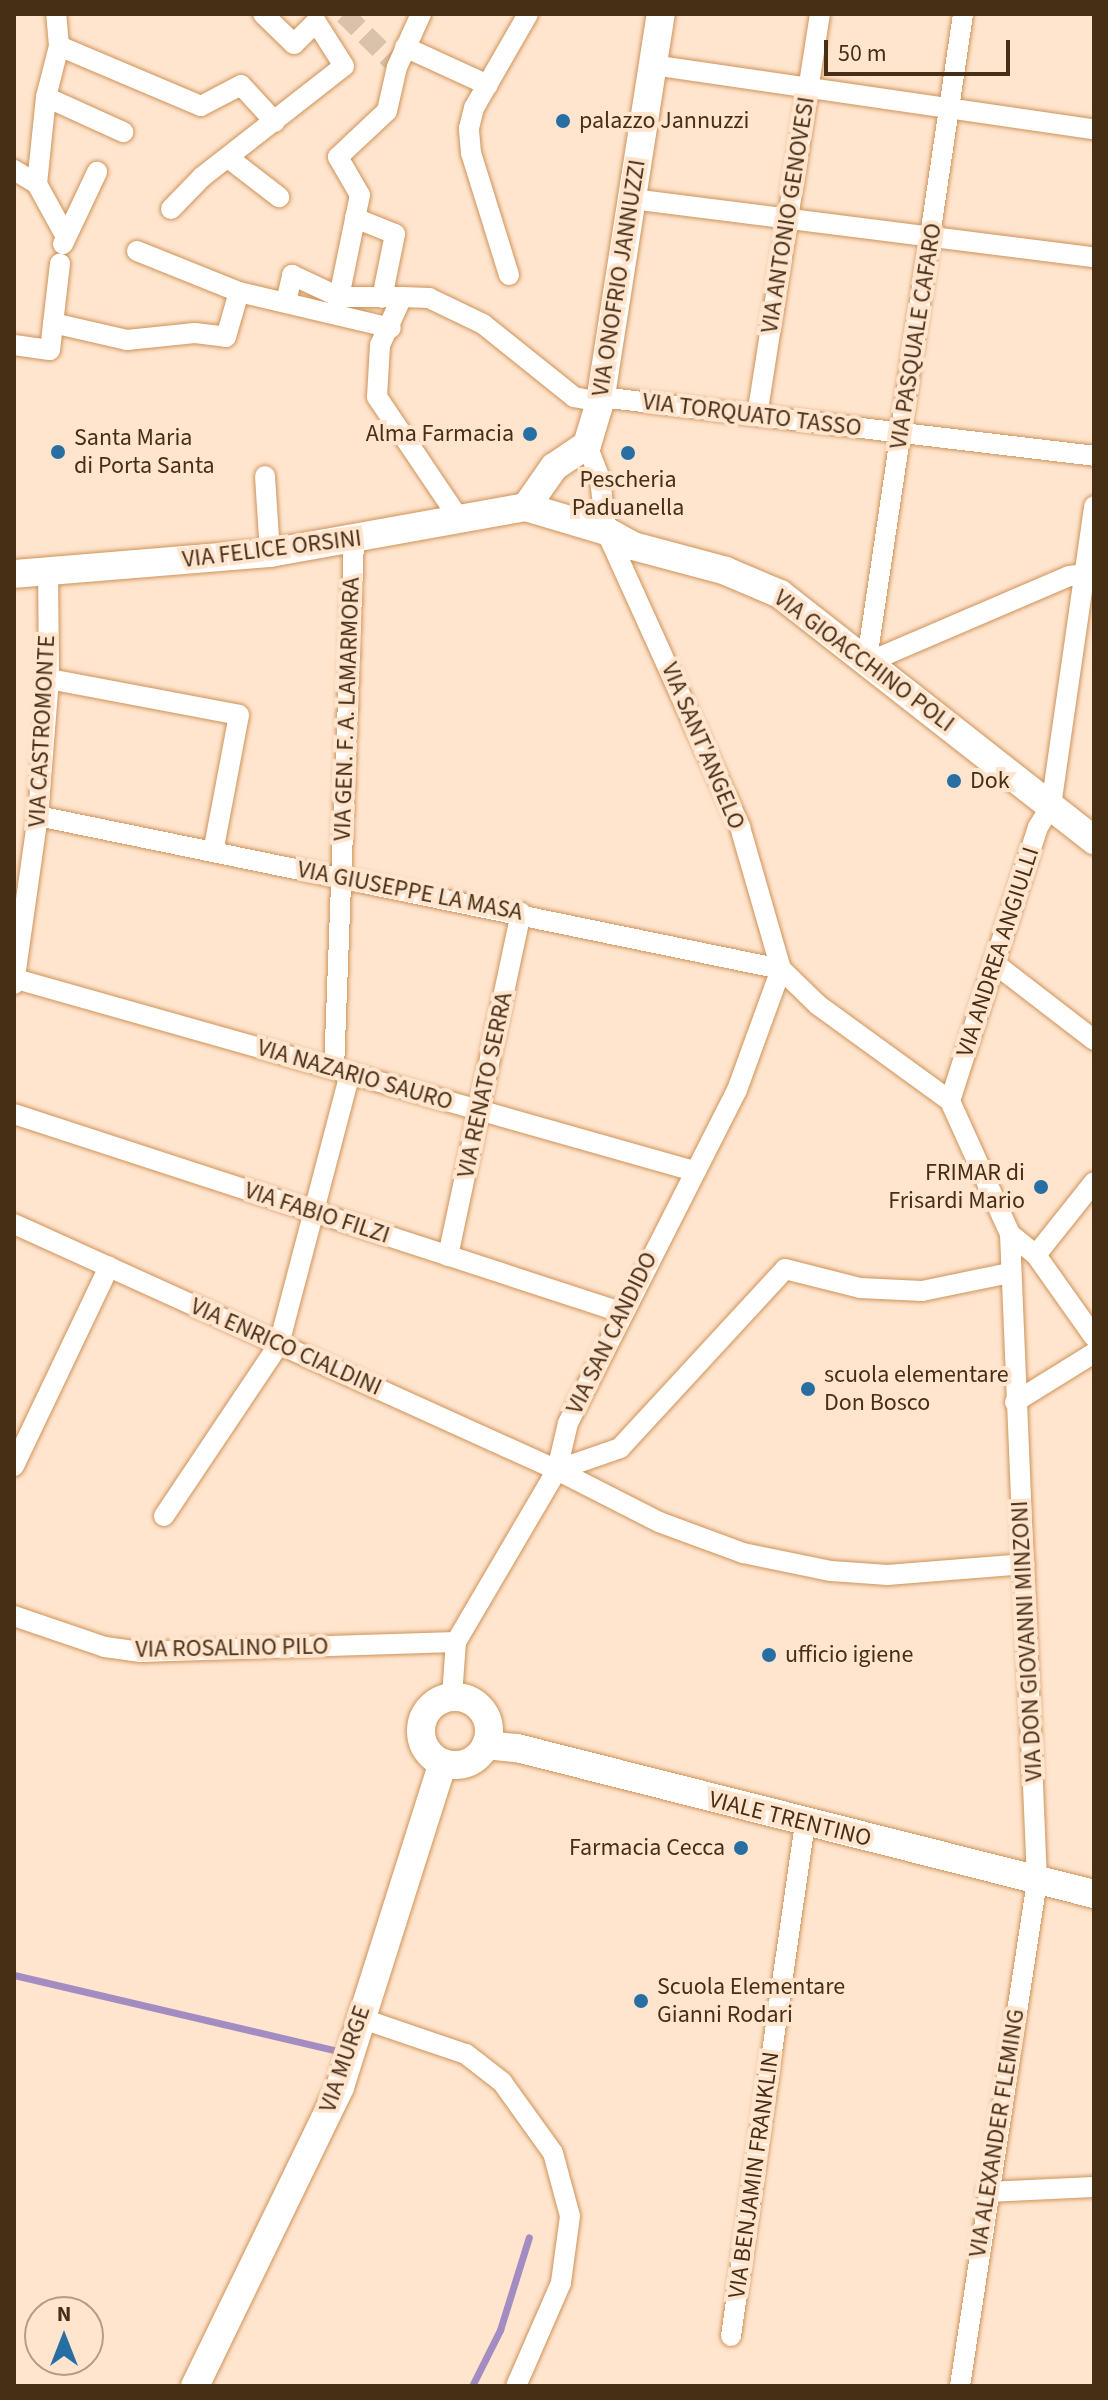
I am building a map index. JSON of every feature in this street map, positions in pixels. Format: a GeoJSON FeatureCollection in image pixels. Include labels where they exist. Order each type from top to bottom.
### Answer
{"type":"FeatureCollection","features":[{"type":"Feature","properties":{"kind":"street"},"geometry":{"type":"LineString","coordinates":[[56,14],[59,46],[46,97],[37,184],[63,249]]}},
{"type":"Feature","properties":{"kind":"street"},"geometry":{"type":"LineString","coordinates":[[171,209],[202,177],[231,160],[344,66],[316,22],[294,44],[265,14]]}},
{"type":"Feature","properties":{"kind":"street"},"geometry":{"type":"LineString","coordinates":[[286,302],[292,275],[339,297],[360,195],[338,157],[387,111],[398,58],[421,14]]}},
{"type":"Feature","properties":{"kind":"street"},"geometry":{"type":"LineString","coordinates":[[509,275],[471,153],[474,108],[528,14]]}},
{"type":"Feature","properties":{"kind":"street","name":"VIA ONOFRIO JANNUZZI"},"geometry":{"type":"LineString","coordinates":[[587,445],[600,399],[661,14]]}},
{"type":"Feature","properties":{"kind":"street","name":"VIA ANTONIO GENOVESI"},"geometry":{"type":"LineString","coordinates":[[757,416],[820,14]]}},
{"type":"Feature","properties":{"kind":"street","name":"VIA PASQUALE CAFARO"},"geometry":{"type":"LineString","coordinates":[[869,660],[963,14]]}},
{"type":"Feature","properties":{"kind":"street"},"geometry":{"type":"LineString","coordinates":[[59,46],[201,106],[241,85],[275,122]]}},
{"type":"Feature","properties":{"kind":"street"},"geometry":{"type":"LineString","coordinates":[[398,58],[488,85]]}},
{"type":"Feature","properties":{"kind":"street"},"geometry":{"type":"LineString","coordinates":[[653,65],[1094,129]]}},
{"type":"Feature","properties":{"kind":"street"},"geometry":{"type":"LineString","coordinates":[[46,97],[123,132]]}},
{"type":"Feature","properties":{"kind":"street"},"geometry":{"type":"LineString","coordinates":[[231,160],[279,197]]}},
{"type":"Feature","properties":{"kind":"street"},"geometry":{"type":"LineString","coordinates":[[14,170],[37,184]]}},
{"type":"Feature","properties":{"kind":"street"},"geometry":{"type":"LineString","coordinates":[[14,345],[50,350],[63,249],[97,172]]}},
{"type":"Feature","properties":{"kind":"street"},"geometry":{"type":"LineString","coordinates":[[632,199],[1094,257]]}},
{"type":"Feature","properties":{"kind":"street"},"geometry":{"type":"LineString","coordinates":[[355,218],[395,234],[391,328],[380,345],[377,397],[458,517]]}},
{"type":"Feature","properties":{"kind":"street"},"geometry":{"type":"LineString","coordinates":[[137,251],[239,292],[391,328]]}},
{"type":"Feature","properties":{"kind":"street"},"geometry":{"type":"LineString","coordinates":[[53,323],[127,340],[195,333],[226,337],[239,292]]}},
{"type":"Feature","properties":{"kind":"street","name":"VIA TORQUATO TASSO"},"geometry":{"type":"LineString","coordinates":[[339,297],[429,298],[483,324],[574,397],[1094,456]]}},
{"type":"Feature","properties":{"kind":"street"},"geometry":{"type":"LineString","coordinates":[[526,507],[554,467],[587,445]]}},
{"type":"Feature","properties":{"kind":"street","name":"VIA SANT'ANGELO"},"geometry":{"type":"LineString","coordinates":[[587,445],[600,479],[606,531],[740,827],[781,969]]}},
{"type":"Feature","properties":{"kind":"street"},"geometry":{"type":"LineString","coordinates":[[265,476],[270,553]]}},
{"type":"Feature","properties":{"kind":"street","name":"VIA ANDREA ANGIULLI"},"geometry":{"type":"LineString","coordinates":[[950,1101],[1038,827],[1051,806],[1091,573],[1094,506]]}},
{"type":"Feature","properties":{"kind":"street","name":"VIA FELICE ORSINI"},"geometry":{"type":"LineString","coordinates":[[14,574],[270,553],[354,541],[458,517],[526,507]]}},
{"type":"Feature","properties":{"kind":"street","name":"VIA GIOACCHINO POLI"},"geometry":{"type":"LineString","coordinates":[[526,507],[606,531],[633,546],[726,571],[780,594],[869,660],[1094,840]]}},
{"type":"Feature","properties":{"kind":"street","name":"VIA GEN. F. A. LAMARMORA"},"geometry":{"type":"LineString","coordinates":[[164,1516],[279,1344],[314,1212],[342,1071],[340,878],[354,541]]}},
{"type":"Feature","properties":{"kind":"street","name":"VIA CASTROMONTE"},"geometry":{"type":"LineString","coordinates":[[15,982],[38,816],[49,679],[48,571]]}},
{"type":"Feature","properties":{"kind":"street"},"geometry":{"type":"LineString","coordinates":[[869,660],[1091,573]]}},
{"type":"Feature","properties":{"kind":"street"},"geometry":{"type":"LineString","coordinates":[[49,679],[239,715],[213,852]]}},
{"type":"Feature","properties":{"kind":"street","name":"VIA GIUSEPPE LA MASA"},"geometry":{"type":"LineString","coordinates":[[38,816],[521,913],[781,969]]}},
{"type":"Feature","properties":{"kind":"street","name":"VIA RENATO SERRA"},"geometry":{"type":"LineString","coordinates":[[448,1256],[521,913]]}},
{"type":"Feature","properties":{"kind":"street"},"geometry":{"type":"LineString","coordinates":[[994,963],[1094,1040]]}},
{"type":"Feature","properties":{"kind":"street"},"geometry":{"type":"LineString","coordinates":[[781,969],[818,1005],[950,1101],[1010,1234],[1036,1255],[1094,1337]]}},
{"type":"Feature","properties":{"kind":"street","name":"VIA SAN CANDIDO"},"geometry":{"type":"LineString","coordinates":[[452,1696],[456,1642],[557,1470],[568,1423],[621,1312],[737,1090],[781,969]]}},
{"type":"Feature","properties":{"kind":"street","name":"VIA NAZARIO SAURO"},"geometry":{"type":"LineString","coordinates":[[15,982],[694,1171]]}},
{"type":"Feature","properties":{"kind":"street","name":"VIA FABIO FILZI"},"geometry":{"type":"LineString","coordinates":[[14,1114],[621,1312]]}},
{"type":"Feature","properties":{"kind":"street"},"geometry":{"type":"LineString","coordinates":[[1036,1255],[1094,1183]]}},
{"type":"Feature","properties":{"kind":"street","name":"VIA ENRICO CIALDINI"},"geometry":{"type":"LineString","coordinates":[[14,1224],[557,1470],[659,1522],[743,1553],[831,1571],[888,1575],[1025,1564]]}},
{"type":"Feature","properties":{"kind":"street","name":"VIA DON GIOVANNI MINZONI"},"geometry":{"type":"LineString","coordinates":[[1010,1234],[1037,1881]]}},
{"type":"Feature","properties":{"kind":"street"},"geometry":{"type":"LineString","coordinates":[[14,1466],[109,1267]]}},
{"type":"Feature","properties":{"kind":"street"},"geometry":{"type":"LineString","coordinates":[[557,1470],[620,1448],[785,1269],[860,1288],[922,1291],[1010,1273]]}},
{"type":"Feature","properties":{"kind":"street"},"geometry":{"type":"LineString","coordinates":[[1015,1402],[1094,1353]]}},
{"type":"Feature","properties":{"kind":"street","name":"VIA ROSALINO PILO"},"geometry":{"type":"LineString","coordinates":[[14,1616],[105,1647],[141,1652],[456,1642]]}},
{"type":"Feature","properties":{"kind":"street"},"geometry":{"type":"LineString","coordinates":[[452,1696],[464,1697],[483,1711],[489,1722],[486,1745],[473,1761],[443,1763],[425,1749],[420,1726],[431,1705],[452,1696]]}},
{"type":"Feature","properties":{"kind":"street","name":"VIALE TRENTINO"},"geometry":{"type":"LineString","coordinates":[[486,1745],[517,1748],[1094,1894]]}},
{"type":"Feature","properties":{"kind":"street","name":"VIA MURGE"},"geometry":{"type":"LineString","coordinates":[[195,2386],[340,2087],[443,1763]]}},
{"type":"Feature","properties":{"kind":"street","name":"VIA BENJAMIN FRANKLIN"},"geometry":{"type":"LineString","coordinates":[[731,2336],[805,1823]]}},
{"type":"Feature","properties":{"kind":"street","name":"VIA ALEXANDER FLEMING"},"geometry":{"type":"LineString","coordinates":[[960,2386],[987,2192],[1037,1881]]}},
{"type":"Feature","properties":{"kind":"street"},"geometry":{"type":"LineString","coordinates":[[358,2023],[466,2054],[502,2082],[553,2153],[570,2216],[561,2283],[516,2386]]}},
{"type":"Feature","properties":{"kind":"street"},"geometry":{"type":"LineString","coordinates":[[987,2192],[1094,2187]]}},
{"type":"Feature","properties":{"kind":"waterway"},"geometry":{"type":"LineString","coordinates":[[14,1975],[335,2050]]}},
{"type":"Feature","properties":{"kind":"waterway"},"geometry":{"type":"LineString","coordinates":[[472,2386],[500,2330],[529,2237]]}},
{"type":"Feature","properties":{"kind":"tunnel"},"geometry":{"type":"LineString","coordinates":[[344,14],[392,61]]}},
{"type":"Feature","properties":{"kind":"place","name":"palazzo Jannuzzi"},"geometry":{"type":"Point","coordinates":[563,121]}},
{"type":"Feature","properties":{"kind":"place","name":"Alma Farmacia"},"geometry":{"type":"Point","coordinates":[530,434]}},
{"type":"Feature","properties":{"kind":"place","name":"Santa Maria di Porta Santa"},"geometry":{"type":"Point","coordinates":[58,452]}},
{"type":"Feature","properties":{"kind":"place","name":"Pescheria Paduanella"},"geometry":{"type":"Point","coordinates":[628,453]}},
{"type":"Feature","properties":{"kind":"place","name":"Dok"},"geometry":{"type":"Point","coordinates":[954,781]}},
{"type":"Feature","properties":{"kind":"place","name":"FRIMAR di Frisardi Mario"},"geometry":{"type":"Point","coordinates":[1041,1187]}},
{"type":"Feature","properties":{"kind":"place","name":"scuola elementare Don Bosco"},"geometry":{"type":"Point","coordinates":[808,1389]}},
{"type":"Feature","properties":{"kind":"place","name":"ufficio igiene"},"geometry":{"type":"Point","coordinates":[769,1655]}},
{"type":"Feature","properties":{"kind":"place","name":"Farmacia Cecca"},"geometry":{"type":"Point","coordinates":[741,1848]}},
{"type":"Feature","properties":{"kind":"place","name":"Scuola Elementare Gianni Rodari"},"geometry":{"type":"Point","coordinates":[641,2001]}}]}
